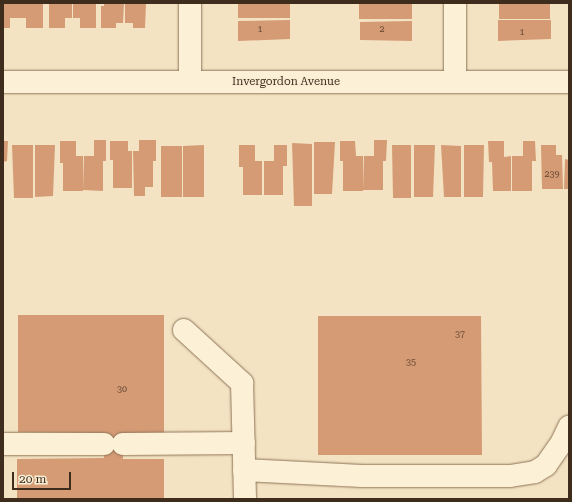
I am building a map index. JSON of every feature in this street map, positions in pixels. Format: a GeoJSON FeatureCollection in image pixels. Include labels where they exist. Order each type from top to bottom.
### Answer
{"type":"FeatureCollection","features":[{"type":"Feature","properties":{"kind":"street"},"geometry":{"type":"LineString","coordinates":[[190,3],[190,82]]}},
{"type":"Feature","properties":{"kind":"street"},"geometry":{"type":"LineString","coordinates":[[454,3],[455,82]]}},
{"type":"Feature","properties":{"kind":"street","name":"Invergordon Avenue"},"geometry":{"type":"LineString","coordinates":[[3,82],[569,82]]}},
{"type":"Feature","properties":{"kind":"street"},"geometry":{"type":"LineString","coordinates":[[184,330],[242,383],[244,499]]}},
{"type":"Feature","properties":{"kind":"street"},"geometry":{"type":"LineString","coordinates":[[244,470],[362,476],[510,476],[535,472],[546,465],[562,442],[569,427]]}},
{"type":"Feature","properties":{"kind":"street"},"geometry":{"type":"LineString","coordinates":[[3,444],[244,443]]}},
{"type":"Feature","properties":{"kind":"building"},"geometry":{"type":"Polygon","coordinates":[[[3,3],[19,3],[19,18],[10,18],[10,28],[3,28],[3,3]]]}},
{"type":"Feature","properties":{"kind":"building"},"geometry":{"type":"Polygon","coordinates":[[[19,3],[43,3],[43,28],[26,28],[26,18],[19,18],[19,3]]]}},
{"type":"Feature","properties":{"kind":"building"},"geometry":{"type":"Polygon","coordinates":[[[49,3],[72,3],[72,18],[65,18],[65,28],[49,28],[49,3]]]}},
{"type":"Feature","properties":{"kind":"building"},"geometry":{"type":"Polygon","coordinates":[[[73,3],[96,3],[96,28],[80,28],[80,18],[73,18],[73,3]]]}},
{"type":"Feature","properties":{"kind":"building"},"geometry":{"type":"Polygon","coordinates":[[[104,3],[124,3],[123,23],[116,23],[116,28],[101,28],[101,6],[104,6],[104,3]]]}},
{"type":"Feature","properties":{"kind":"building"},"geometry":{"type":"Polygon","coordinates":[[[125,3],[146,3],[145,28],[133,28],[133,23],[125,23],[125,3]]]}},
{"type":"Feature","properties":{"kind":"building"},"geometry":{"type":"Polygon","coordinates":[[[238,3],[290,3],[290,18],[238,18],[238,3]]]}},
{"type":"Feature","properties":{"kind":"building"},"geometry":{"type":"Polygon","coordinates":[[[359,3],[412,3],[412,19],[359,19],[359,3]]]}},
{"type":"Feature","properties":{"kind":"building"},"geometry":{"type":"Polygon","coordinates":[[[499,3],[550,3],[550,19],[499,19],[499,3]]]}},
{"type":"Feature","properties":{"kind":"building"},"geometry":{"type":"Polygon","coordinates":[[[290,20],[290,39],[238,41],[238,21],[290,20]]]}},
{"type":"Feature","properties":{"kind":"building"},"geometry":{"type":"Polygon","coordinates":[[[498,20],[551,20],[551,39],[498,41],[498,20]]]}},
{"type":"Feature","properties":{"kind":"building"},"geometry":{"type":"Polygon","coordinates":[[[412,21],[412,41],[360,40],[360,22],[412,21]]]}},
{"type":"Feature","properties":{"kind":"building"},"geometry":{"type":"Polygon","coordinates":[[[94,140],[106,140],[106,161],[103,161],[103,191],[83,190],[84,156],[94,156],[94,140]]]}},
{"type":"Feature","properties":{"kind":"building"},"geometry":{"type":"Polygon","coordinates":[[[139,140],[156,140],[156,161],[153,161],[153,187],[145,187],[145,196],[134,196],[133,151],[139,151],[139,140]]]}},
{"type":"Feature","properties":{"kind":"building"},"geometry":{"type":"Polygon","coordinates":[[[374,140],[387,140],[386,161],[383,161],[383,190],[363,190],[364,156],[374,156],[374,140]]]}},
{"type":"Feature","properties":{"kind":"building"},"geometry":{"type":"Polygon","coordinates":[[[3,141],[8,141],[7,161],[3,162],[3,141]]]}},
{"type":"Feature","properties":{"kind":"building"},"geometry":{"type":"Polygon","coordinates":[[[60,141],[76,141],[76,156],[83,156],[83,191],[63,191],[63,163],[60,163],[60,141]]]}},
{"type":"Feature","properties":{"kind":"building"},"geometry":{"type":"Polygon","coordinates":[[[110,141],[128,141],[128,151],[132,151],[132,188],[113,188],[113,160],[110,160],[110,141]]]}},
{"type":"Feature","properties":{"kind":"building"},"geometry":{"type":"Polygon","coordinates":[[[340,141],[355,141],[356,156],[363,156],[363,191],[343,191],[343,161],[340,161],[340,141]]]}},
{"type":"Feature","properties":{"kind":"building"},"geometry":{"type":"Polygon","coordinates":[[[488,141],[504,141],[504,157],[511,156],[511,191],[493,191],[492,162],[489,162],[488,141]]]}},
{"type":"Feature","properties":{"kind":"building"},"geometry":{"type":"Polygon","coordinates":[[[523,141],[535,141],[536,161],[532,161],[532,191],[512,191],[512,156],[523,156],[523,141]]]}},
{"type":"Feature","properties":{"kind":"building"},"geometry":{"type":"Polygon","coordinates":[[[314,142],[335,142],[332,194],[314,194],[314,142]]]}},
{"type":"Feature","properties":{"kind":"building"},"geometry":{"type":"Polygon","coordinates":[[[292,143],[312,144],[312,206],[294,206],[292,143]]]}},
{"type":"Feature","properties":{"kind":"building"},"geometry":{"type":"Polygon","coordinates":[[[12,145],[33,145],[33,198],[14,198],[12,145]]]}},
{"type":"Feature","properties":{"kind":"building"},"geometry":{"type":"Polygon","coordinates":[[[35,145],[55,145],[53,196],[35,197],[35,145]]]}},
{"type":"Feature","properties":{"kind":"building"},"geometry":{"type":"Polygon","coordinates":[[[204,145],[204,197],[183,197],[183,146],[204,145]]]}},
{"type":"Feature","properties":{"kind":"building"},"geometry":{"type":"Polygon","coordinates":[[[239,145],[255,145],[255,161],[262,161],[262,195],[243,195],[243,167],[239,167],[239,145]]]}},
{"type":"Feature","properties":{"kind":"building"},"geometry":{"type":"Polygon","coordinates":[[[274,145],[287,145],[287,166],[283,166],[283,195],[264,195],[264,161],[274,161],[274,145]]]}},
{"type":"Feature","properties":{"kind":"building"},"geometry":{"type":"Polygon","coordinates":[[[392,145],[411,145],[411,198],[393,198],[392,145]]]}},
{"type":"Feature","properties":{"kind":"building"},"geometry":{"type":"Polygon","coordinates":[[[414,145],[435,145],[433,197],[414,197],[414,145]]]}},
{"type":"Feature","properties":{"kind":"building"},"geometry":{"type":"Polygon","coordinates":[[[441,145],[461,146],[461,197],[444,197],[441,145]]]}},
{"type":"Feature","properties":{"kind":"building"},"geometry":{"type":"Polygon","coordinates":[[[464,145],[484,145],[483,197],[464,197],[464,145]]]}},
{"type":"Feature","properties":{"kind":"building"},"geometry":{"type":"Polygon","coordinates":[[[541,145],[556,145],[556,155],[562,155],[563,189],[542,189],[541,145]]]}},
{"type":"Feature","properties":{"kind":"building"},"geometry":{"type":"Polygon","coordinates":[[[161,146],[182,146],[182,197],[161,197],[161,146]]]}},
{"type":"Feature","properties":{"kind":"building"},"geometry":{"type":"Polygon","coordinates":[[[565,159],[569,160],[569,189],[564,189],[565,159]]]}},
{"type":"Feature","properties":{"kind":"building"},"geometry":{"type":"Polygon","coordinates":[[[18,315],[164,315],[164,433],[123,433],[123,459],[164,459],[164,499],[17,499],[17,459],[104,458],[104,433],[18,432],[18,315]]]}},
{"type":"Feature","properties":{"kind":"building"},"geometry":{"type":"Polygon","coordinates":[[[318,316],[481,316],[482,455],[318,455],[318,316]]]}}]}
